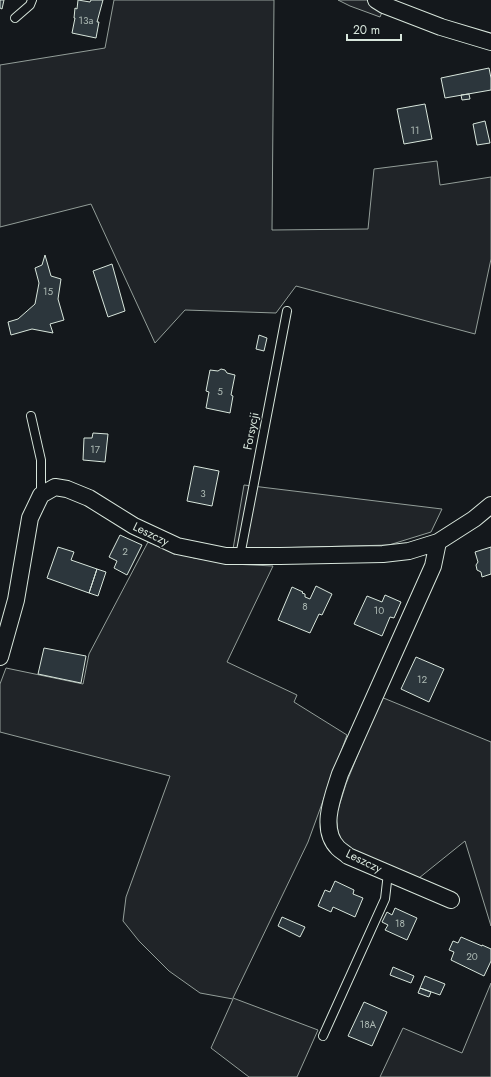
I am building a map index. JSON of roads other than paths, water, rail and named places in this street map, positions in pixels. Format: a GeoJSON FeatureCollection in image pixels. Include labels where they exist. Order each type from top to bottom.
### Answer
{"type":"FeatureCollection","features":[{"type":"Feature","properties":{"kind":"street"},"geometry":{"type":"LineString","coordinates":[[376,0],[384,5],[441,27],[491,42]]}},
{"type":"Feature","properties":{"kind":"street","name":"Leszczy"},"geometry":{"type":"LineString","coordinates":[[41,495],[55,487],[67,489],[89,498],[134,526],[177,546],[226,556],[383,554],[409,551],[438,542],[491,505]]}},
{"type":"Feature","properties":{"kind":"street"},"geometry":{"type":"LineString","coordinates":[[0,657],[16,600],[30,518],[41,495]]}},
{"type":"Feature","properties":{"kind":"street","name":"Leszczy"},"geometry":{"type":"LineString","coordinates":[[438,542],[434,566],[340,774],[332,801],[329,822],[330,833],[338,847],[348,856],[451,900]]}},
{"type":"Feature","properties":{"kind":"lane"},"geometry":{"type":"LineString","coordinates":[[15,18],[30,5],[32,0]]}},
{"type":"Feature","properties":{"kind":"lane","name":"Forsycji"},"geometry":{"type":"LineString","coordinates":[[240,556],[287,311]]}},
{"type":"Feature","properties":{"kind":"lane"},"geometry":{"type":"LineString","coordinates":[[31,416],[40,460],[41,495]]}},
{"type":"Feature","properties":{"kind":"lane"},"geometry":{"type":"LineString","coordinates":[[323,1036],[385,899],[388,873]]}}]}
